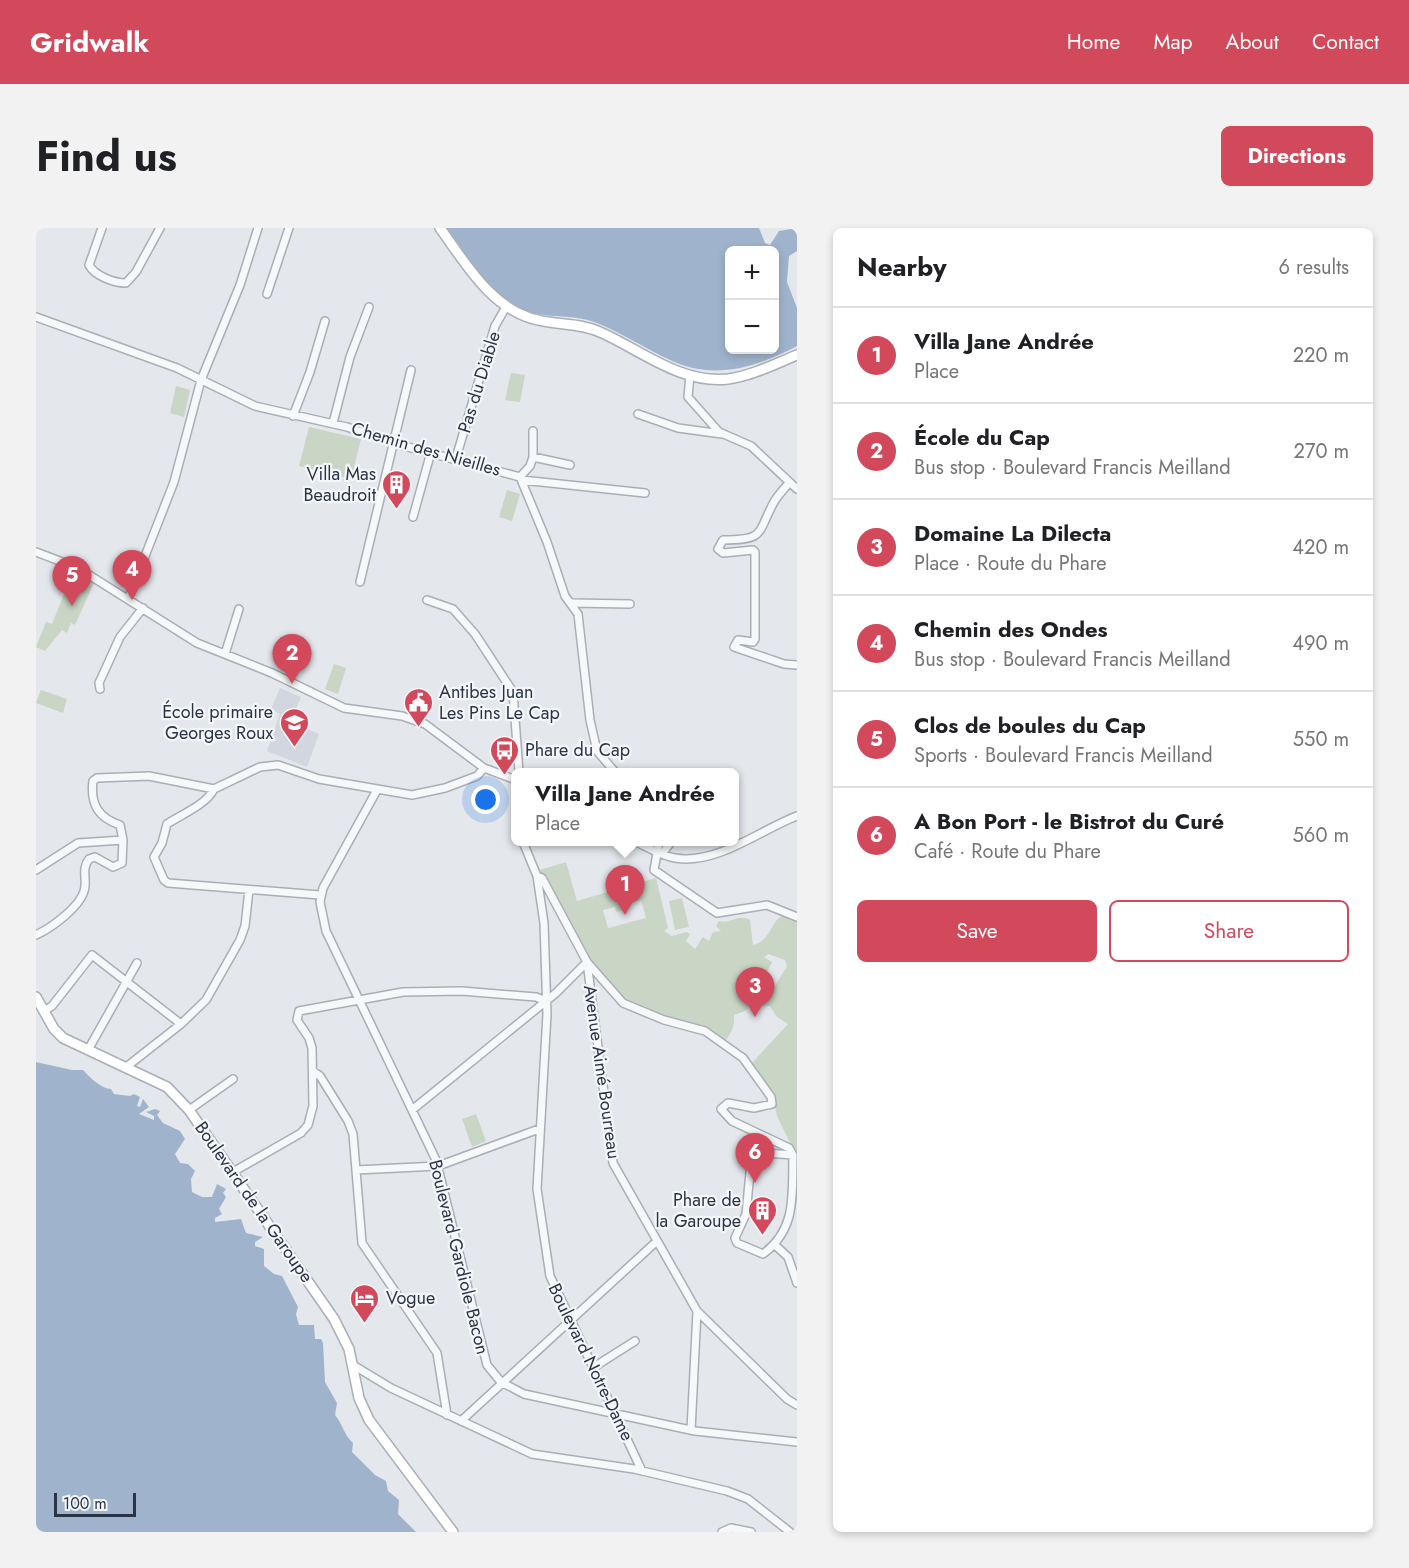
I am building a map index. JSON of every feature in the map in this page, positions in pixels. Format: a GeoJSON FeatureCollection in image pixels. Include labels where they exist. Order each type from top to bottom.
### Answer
{"type":"FeatureCollection","features":[{"type":"Feature","properties":{"kind":"street"},"geometry":{"type":"LineString","coordinates":[[102,228],[89,265],[92,271],[102,276],[126,283],[136,272],[160,228]]}},
{"type":"Feature","properties":{"kind":"street"},"geometry":{"type":"LineString","coordinates":[[129,597],[174,482],[201,380],[240,285],[258,228]]}},
{"type":"Feature","properties":{"kind":"street"},"geometry":{"type":"LineString","coordinates":[[267,294],[289,228]]}},
{"type":"Feature","properties":{"kind":"street"},"geometry":{"type":"LineString","coordinates":[[440,228],[493,296],[506,307],[528,318],[592,329],[672,369],[690,375],[716,379],[735,378],[797,355]]}},
{"type":"Feature","properties":{"kind":"street","name":"Pas du Diable"},"geometry":{"type":"LineString","coordinates":[[456,458],[495,326],[506,307]]}},
{"type":"Feature","properties":{"kind":"street"},"geometry":{"type":"LineString","coordinates":[[333,423],[350,357],[369,308]]}},
{"type":"Feature","properties":{"kind":"street","name":"Chemin des Nieilles"},"geometry":{"type":"LineString","coordinates":[[36,317],[148,357],[244,402],[293,416],[333,423],[521,479],[565,596],[572,603],[578,615],[590,720],[597,751],[612,768]]}},
{"type":"Feature","properties":{"kind":"street"},"geometry":{"type":"LineString","coordinates":[[293,416],[310,372],[325,321]]}},
{"type":"Feature","properties":{"kind":"street"},"geometry":{"type":"LineString","coordinates":[[360,582],[411,370]]}},
{"type":"Feature","properties":{"kind":"street"},"geometry":{"type":"LineString","coordinates":[[690,375],[688,397],[722,434]]}},
{"type":"Feature","properties":{"kind":"street"},"geometry":{"type":"LineString","coordinates":[[638,414],[678,428],[722,434],[751,446],[797,489]]}},
{"type":"Feature","properties":{"kind":"street"},"geometry":{"type":"LineString","coordinates":[[533,431],[533,457],[521,479],[645,494]]}},
{"type":"Feature","properties":{"kind":"street"},"geometry":{"type":"LineString","coordinates":[[413,517],[431,452]]}},
{"type":"Feature","properties":{"kind":"street"},"geometry":{"type":"LineString","coordinates":[[533,457],[570,465]]}},
{"type":"Feature","properties":{"kind":"street"},"geometry":{"type":"LineString","coordinates":[[789,483],[774,502],[764,528],[756,536],[740,540],[723,540],[718,549],[723,553],[753,550],[755,552],[755,639],[753,642],[738,640],[734,647],[784,664],[797,665]]}},
{"type":"Feature","properties":{"kind":"street"},"geometry":{"type":"LineString","coordinates":[[36,552],[69,563],[129,597],[188,638],[272,673],[344,708],[402,716],[425,724],[484,768],[511,780]]}},
{"type":"Feature","properties":{"kind":"street"},"geometry":{"type":"LineString","coordinates":[[427,600],[453,609],[475,634],[513,692],[519,768]]}},
{"type":"Feature","properties":{"kind":"street"},"geometry":{"type":"LineString","coordinates":[[572,603],[630,604]]}},
{"type":"Feature","properties":{"kind":"street"},"geometry":{"type":"LineString","coordinates":[[100,689],[99,682],[120,637],[143,608]]}},
{"type":"Feature","properties":{"kind":"street"},"geometry":{"type":"LineString","coordinates":[[225,654],[239,609]]}},
{"type":"Feature","properties":{"kind":"street"},"geometry":{"type":"LineString","coordinates":[[36,935],[58,923],[83,895],[84,868],[89,859],[95,857],[113,867],[122,863],[123,840],[120,825],[105,820],[96,809],[92,788],[93,781],[98,778],[149,776],[214,789],[271,765],[319,779],[412,795],[427,794],[477,776],[484,768]]}},
{"type":"Feature","properties":{"kind":"street"},"geometry":{"type":"LineString","coordinates":[[214,789],[211,795],[198,805],[167,824],[162,843],[154,857],[164,880],[168,883],[320,896],[377,790]]}},
{"type":"Feature","properties":{"kind":"street"},"geometry":{"type":"LineString","coordinates":[[739,845],[749,842],[797,816]]}},
{"type":"Feature","properties":{"kind":"street"},"geometry":{"type":"LineString","coordinates":[[36,870],[78,843],[123,840]]}},
{"type":"Feature","properties":{"kind":"street"},"geometry":{"type":"LineString","coordinates":[[525,846],[537,876],[542,878],[587,962],[623,1003],[664,1020],[705,1031],[743,1058],[771,1097],[772,1104],[754,1108],[728,1103],[721,1109],[732,1121],[783,1144],[793,1155],[793,1215],[776,1246],[763,1254],[735,1241],[746,1214],[752,1152],[793,1155]]}},
{"type":"Feature","properties":{"kind":"street"},"geometry":{"type":"LineString","coordinates":[[645,846],[678,858],[707,854],[735,846]]}},
{"type":"Feature","properties":{"kind":"street"},"geometry":{"type":"LineString","coordinates":[[660,846],[654,870],[717,913],[767,905],[797,916]]}},
{"type":"Feature","properties":{"kind":"street"},"geometry":{"type":"LineString","coordinates":[[660,853],[667,846]]}},
{"type":"Feature","properties":{"kind":"street","name":"Boulevard Notre-Dame"},"geometry":{"type":"LineString","coordinates":[[537,876],[543,923],[546,1001],[537,1189],[550,1276],[617,1413],[642,1471]]}},
{"type":"Feature","properties":{"kind":"street"},"geometry":{"type":"LineString","coordinates":[[125,1068],[201,1007],[240,940],[245,926],[249,890]]}},
{"type":"Feature","properties":{"kind":"street","name":"Boulevard Gardiole Bacon"},"geometry":{"type":"LineString","coordinates":[[320,896],[326,931],[438,1166],[487,1365],[501,1383]]}},
{"type":"Feature","properties":{"kind":"street"},"geometry":{"type":"LineString","coordinates":[[44,1011],[52,1006],[92,955],[181,1023]]}},
{"type":"Feature","properties":{"kind":"street"},"geometry":{"type":"LineString","coordinates":[[412,1110],[546,1001],[587,962]]}},
{"type":"Feature","properties":{"kind":"street","name":"Avenue Aimé Bourreau"},"geometry":{"type":"LineString","coordinates":[[587,962],[613,1163],[696,1311],[787,1399],[797,1405]]}},
{"type":"Feature","properties":{"kind":"street"},"geometry":{"type":"LineString","coordinates":[[88,1050],[137,963]]}},
{"type":"Feature","properties":{"kind":"street"},"geometry":{"type":"LineString","coordinates":[[233,1173],[301,1132],[308,1125],[313,1106],[314,1072],[309,1038],[297,1020],[299,1011],[403,992],[462,991],[546,1001]]}},
{"type":"Feature","properties":{"kind":"street","name":"Boulevard de la Garoupe"},"geometry":{"type":"LineString","coordinates":[[36,997],[63,1038],[167,1087],[189,1110],[334,1319],[349,1349],[359,1398],[369,1420],[453,1532]]}},
{"type":"Feature","properties":{"kind":"street"},"geometry":{"type":"LineString","coordinates":[[314,1072],[320,1077],[348,1121],[353,1134],[362,1243],[437,1353],[447,1415]]}},
{"type":"Feature","properties":{"kind":"street"},"geometry":{"type":"LineString","coordinates":[[189,1110],[233,1079]]}},
{"type":"Feature","properties":{"kind":"street"},"geometry":{"type":"LineString","coordinates":[[356,1170],[438,1166],[539,1129]]}},
{"type":"Feature","properties":{"kind":"street"},"geometry":{"type":"LineString","coordinates":[[461,1421],[657,1241]]}},
{"type":"Feature","properties":{"kind":"street"},"geometry":{"type":"LineString","coordinates":[[776,1246],[788,1257],[797,1283]]}},
{"type":"Feature","properties":{"kind":"street"},"geometry":{"type":"LineString","coordinates":[[691,1430],[696,1311]]}},
{"type":"Feature","properties":{"kind":"street"},"geometry":{"type":"LineString","coordinates":[[594,1367],[635,1341]]}},
{"type":"Feature","properties":{"kind":"street"},"geometry":{"type":"LineString","coordinates":[[353,1365],[391,1388],[532,1454],[642,1471],[748,1499],[790,1532]]}},
{"type":"Feature","properties":{"kind":"street"},"geometry":{"type":"LineString","coordinates":[[501,1383],[524,1394],[691,1430],[797,1442]]}},
{"type":"Feature","properties":{"kind":"street"},"geometry":{"type":"LineString","coordinates":[[722,1532],[731,1528],[751,1532]]}},
{"type":"Feature","properties":{"kind":"shaded area"},"geometry":{"type":"Polygon","coordinates":[[[280,688],[301,697],[291,721],[319,734],[307,767],[267,751],[280,714],[271,709],[280,688]]]}},
{"type":"Feature","properties":{"kind":"green space"},"geometry":{"type":"Polygon","coordinates":[[[511,373],[525,375],[520,402],[505,400],[511,373]]]}},
{"type":"Feature","properties":{"kind":"green space"},"geometry":{"type":"Polygon","coordinates":[[[176,386],[190,390],[184,417],[170,413],[176,386]]]}},
{"type":"Feature","properties":{"kind":"green space"},"geometry":{"type":"Polygon","coordinates":[[[309,427],[361,439],[351,479],[299,466],[309,427]]]}},
{"type":"Feature","properties":{"kind":"green space"},"geometry":{"type":"Polygon","coordinates":[[[507,490],[520,494],[512,521],[499,517],[507,490]]]}},
{"type":"Feature","properties":{"kind":"green space"},"geometry":{"type":"Polygon","coordinates":[[[71,570],[94,583],[75,625],[71,623],[67,633],[62,630],[45,651],[36,647],[46,622],[52,624],[71,577],[68,575],[71,570]]]}},
{"type":"Feature","properties":{"kind":"green space"},"geometry":{"type":"Polygon","coordinates":[[[334,664],[346,668],[338,694],[325,689],[334,664]]]}},
{"type":"Feature","properties":{"kind":"green space"},"geometry":{"type":"Polygon","coordinates":[[[41,690],[67,699],[63,713],[36,703],[41,690]]]}},
{"type":"Feature","properties":{"kind":"green space"},"geometry":{"type":"Polygon","coordinates":[[[566,862],[577,901],[656,878],[668,928],[664,931],[672,936],[687,932],[690,934],[686,941],[695,949],[703,937],[709,941],[713,932],[721,931],[716,926],[719,921],[738,918],[750,920],[753,945],[767,936],[775,922],[783,915],[797,922],[797,1173],[793,1149],[777,1116],[773,1096],[750,1065],[788,1024],[776,1016],[770,1006],[748,1006],[747,1010],[734,1015],[730,1034],[726,1040],[720,1041],[705,1031],[632,1008],[587,962],[570,923],[540,870],[566,862]],[[641,900],[628,903],[629,909],[616,912],[615,907],[603,910],[608,928],[646,918],[641,900]],[[768,954],[764,957],[772,962],[762,983],[773,989],[787,966],[785,960],[768,954]]]}},
{"type":"Feature","properties":{"kind":"green space"},"geometry":{"type":"Polygon","coordinates":[[[682,898],[689,927],[675,930],[669,901],[682,898]]]}},
{"type":"Feature","properties":{"kind":"green space"},"geometry":{"type":"Polygon","coordinates":[[[476,1114],[486,1141],[472,1147],[462,1119],[476,1114]]]}},
{"type":"Feature","properties":{"kind":"water"},"geometry":{"type":"Polygon","coordinates":[[[447,228],[759,228],[765,243],[770,245],[779,231],[797,228],[797,251],[789,256],[787,282],[797,308],[797,346],[766,360],[735,369],[703,370],[686,366],[661,356],[597,323],[522,310],[502,298],[484,280],[447,228]]]}},
{"type":"Feature","properties":{"kind":"water"},"geometry":{"type":"Polygon","coordinates":[[[36,1062],[72,1070],[83,1070],[100,1085],[111,1089],[114,1094],[130,1096],[134,1094],[140,1097],[137,1106],[140,1107],[143,1099],[149,1107],[139,1114],[154,1120],[154,1116],[146,1112],[155,1109],[160,1111],[157,1115],[163,1123],[180,1131],[185,1139],[175,1154],[180,1163],[188,1164],[195,1171],[191,1179],[192,1192],[202,1197],[212,1197],[217,1184],[226,1189],[223,1193],[226,1197],[219,1209],[222,1214],[215,1218],[215,1222],[241,1219],[246,1233],[263,1237],[255,1242],[255,1246],[264,1249],[264,1266],[274,1274],[282,1276],[298,1307],[296,1314],[299,1325],[314,1325],[315,1339],[321,1339],[323,1343],[325,1382],[337,1403],[335,1415],[353,1443],[352,1452],[375,1475],[386,1481],[388,1491],[399,1500],[398,1514],[416,1532],[36,1532],[36,1062]]]}},
{"type":"Feature","properties":{"kind":"place","name":"Villa Mas Beaudroit"},"geometry":{"type":"Point","coordinates":[397,510]}},
{"type":"Feature","properties":{"kind":"place","name":"Chemin des Ondes"},"geometry":{"type":"Point","coordinates":[132,600]}},
{"type":"Feature","properties":{"kind":"place","name":"Clos de boules du Cap"},"geometry":{"type":"Point","coordinates":[72,606]}},
{"type":"Feature","properties":{"kind":"place","name":"École du Cap"},"geometry":{"type":"Point","coordinates":[292,684]}},
{"type":"Feature","properties":{"kind":"place","name":"Antibes Juan Les Pins Le Cap"},"geometry":{"type":"Point","coordinates":[418,728]}},
{"type":"Feature","properties":{"kind":"place","name":"École primaire Georges Roux"},"geometry":{"type":"Point","coordinates":[294,748]}},
{"type":"Feature","properties":{"kind":"place","name":"Phare du Cap"},"geometry":{"type":"Point","coordinates":[504,776]}},
{"type":"Feature","properties":{"kind":"place","name":"Villa Jane Andrée"},"geometry":{"type":"Point","coordinates":[625,915]}},
{"type":"Feature","properties":{"kind":"place","name":"Domaine La Dilecta"},"geometry":{"type":"Point","coordinates":[755,1017]}},
{"type":"Feature","properties":{"kind":"place","name":"A Bon Port - le Bistrot du Curé"},"geometry":{"type":"Point","coordinates":[755,1183]}},
{"type":"Feature","properties":{"kind":"place","name":"Phare de la Garoupe"},"geometry":{"type":"Point","coordinates":[762,1236]}},
{"type":"Feature","properties":{"kind":"place","name":"Vogue"},"geometry":{"type":"Point","coordinates":[365,1324]}}]}
